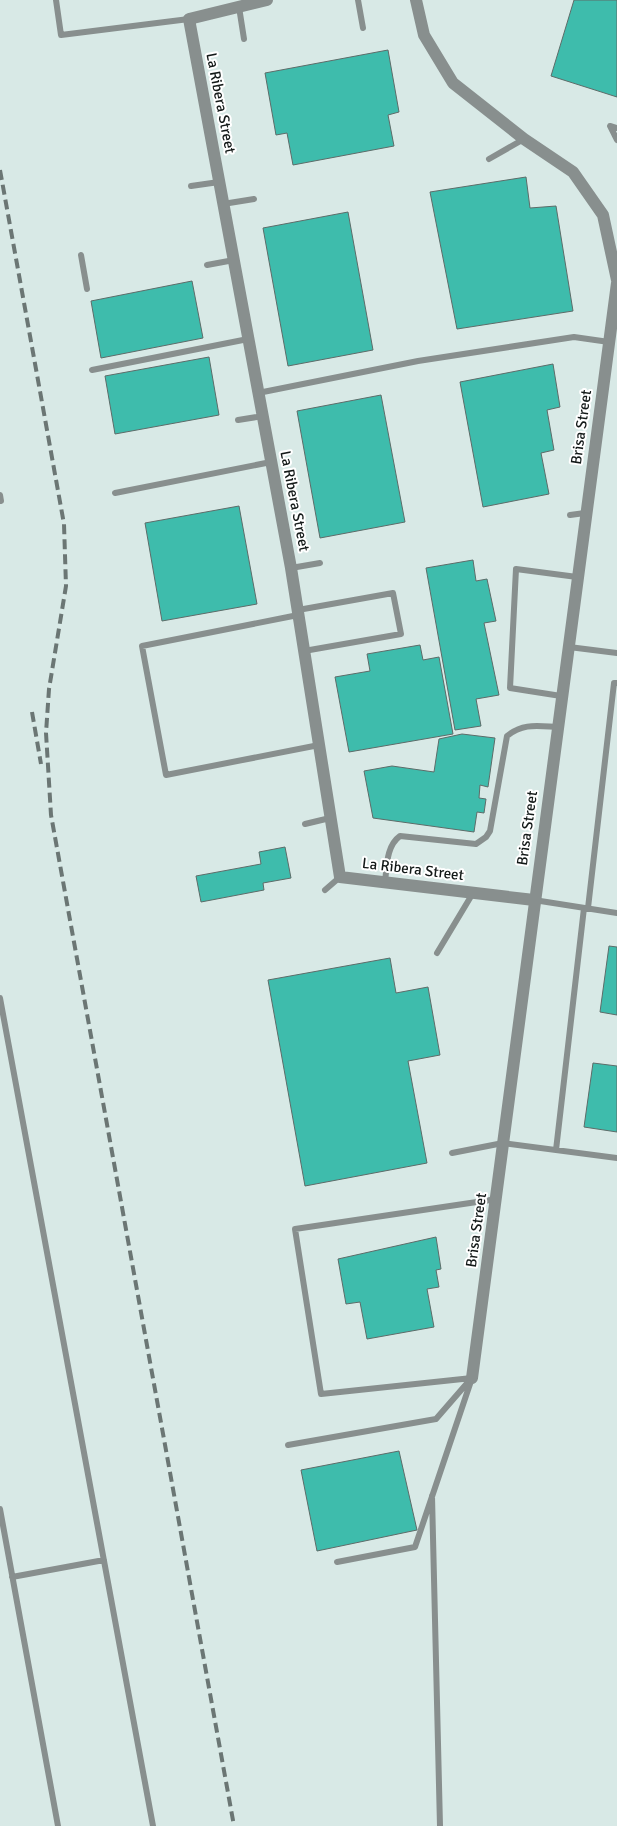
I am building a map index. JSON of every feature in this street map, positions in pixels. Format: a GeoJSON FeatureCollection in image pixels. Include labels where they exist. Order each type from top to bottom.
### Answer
{"type":"FeatureCollection","features":[{"type":"Feature","properties":{"kind":"street"},"geometry":{"type":"LineString","coordinates":[[189,19],[267,0]]}},
{"type":"Feature","properties":{"kind":"street","name":"Brisa Street"},"geometry":{"type":"LineString","coordinates":[[416,0],[424,35],[453,83],[524,139],[573,172],[603,215],[613,242],[617,281],[614,319],[609,342],[567,647],[497,1199],[472,1378]]}},
{"type":"Feature","properties":{"kind":"street","name":"La Ribera Street"},"geometry":{"type":"LineString","coordinates":[[189,19],[291,568],[340,877],[534,900]]}},
{"type":"Feature","properties":{"kind":"lane"},"geometry":{"type":"LineString","coordinates":[[56,0],[61,35],[189,19]]}},
{"type":"Feature","properties":{"kind":"lane"},"geometry":{"type":"LineString","coordinates":[[358,0],[362,28]]}},
{"type":"Feature","properties":{"kind":"lane"},"geometry":{"type":"LineString","coordinates":[[239,7],[244,39]]}},
{"type":"Feature","properties":{"kind":"lane"},"geometry":{"type":"LineString","coordinates":[[617,128],[610,126],[617,140]]}},
{"type":"Feature","properties":{"kind":"lane"},"geometry":{"type":"LineString","coordinates":[[490,159],[524,139]]}},
{"type":"Feature","properties":{"kind":"lane"},"geometry":{"type":"LineString","coordinates":[[191,186],[219,182]]}},
{"type":"Feature","properties":{"kind":"lane"},"geometry":{"type":"LineString","coordinates":[[223,204],[254,199]]}},
{"type":"Feature","properties":{"kind":"lane"},"geometry":{"type":"LineString","coordinates":[[81,255],[88,289]]}},
{"type":"Feature","properties":{"kind":"lane"},"geometry":{"type":"LineString","coordinates":[[207,265],[234,260]]}},
{"type":"Feature","properties":{"kind":"lane"},"geometry":{"type":"LineString","coordinates":[[258,393],[418,361],[574,337],[609,342]]}},
{"type":"Feature","properties":{"kind":"lane"},"geometry":{"type":"LineString","coordinates":[[92,370],[248,338]]}},
{"type":"Feature","properties":{"kind":"lane"},"geometry":{"type":"LineString","coordinates":[[238,420],[263,416]]}},
{"type":"Feature","properties":{"kind":"lane"},"geometry":{"type":"LineString","coordinates":[[115,492],[271,462]]}},
{"type":"Feature","properties":{"kind":"lane"},"geometry":{"type":"LineString","coordinates":[[570,515],[585,514]]}},
{"type":"Feature","properties":{"kind":"lane"},"geometry":{"type":"LineString","coordinates":[[291,568],[320,563]]}},
{"type":"Feature","properties":{"kind":"lane"},"geometry":{"type":"LineString","coordinates":[[561,696],[510,688],[516,569],[577,576]]}},
{"type":"Feature","properties":{"kind":"lane"},"geometry":{"type":"LineString","coordinates":[[304,651],[400,634],[393,593],[142,646],[166,775],[319,745]]}},
{"type":"Feature","properties":{"kind":"lane"},"geometry":{"type":"LineString","coordinates":[[567,647],[617,653]]}},
{"type":"Feature","properties":{"kind":"lane"},"geometry":{"type":"LineString","coordinates":[[556,1150],[614,683],[617,683]]}},
{"type":"Feature","properties":{"kind":"lane"},"geometry":{"type":"LineString","coordinates":[[385,882],[390,850],[394,840],[400,836],[476,844],[486,837],[493,820],[507,736],[518,728],[530,725],[557,727]]}},
{"type":"Feature","properties":{"kind":"lane"},"geometry":{"type":"LineString","coordinates":[[305,824],[330,818]]}},
{"type":"Feature","properties":{"kind":"lane"},"geometry":{"type":"LineString","coordinates":[[325,890],[340,877]]}},
{"type":"Feature","properties":{"kind":"lane"},"geometry":{"type":"LineString","coordinates":[[437,952],[473,893]]}},
{"type":"Feature","properties":{"kind":"lane"},"geometry":{"type":"LineString","coordinates":[[534,900],[617,913]]}},
{"type":"Feature","properties":{"kind":"lane"},"geometry":{"type":"LineString","coordinates":[[0,998],[153,1826]]}},
{"type":"Feature","properties":{"kind":"lane"},"geometry":{"type":"LineString","coordinates":[[452,1152],[503,1143],[617,1158]]}},
{"type":"Feature","properties":{"kind":"lane"},"geometry":{"type":"LineString","coordinates":[[472,1378],[321,1394],[295,1229],[497,1199]]}},
{"type":"Feature","properties":{"kind":"lane"},"geometry":{"type":"LineString","coordinates":[[288,1445],[436,1419],[472,1378]]}},
{"type":"Feature","properties":{"kind":"lane"},"geometry":{"type":"LineString","coordinates":[[337,1562],[414,1547],[472,1378]]}},
{"type":"Feature","properties":{"kind":"lane"},"geometry":{"type":"LineString","coordinates":[[432,1496],[440,1826]]}},
{"type":"Feature","properties":{"kind":"lane"},"geometry":{"type":"LineString","coordinates":[[0,1509],[58,1826]]}},
{"type":"Feature","properties":{"kind":"lane"},"geometry":{"type":"LineString","coordinates":[[12,1577],[104,1560]]}},
{"type":"Feature","properties":{"kind":"building"},"geometry":{"type":"Polygon","coordinates":[[[574,0],[617,0],[617,97],[551,76],[574,0]]]}},
{"type":"Feature","properties":{"kind":"building"},"geometry":{"type":"Polygon","coordinates":[[[388,50],[399,112],[388,115],[394,146],[293,165],[287,133],[276,135],[265,73],[388,50]]]}},
{"type":"Feature","properties":{"kind":"building"},"geometry":{"type":"Polygon","coordinates":[[[526,177],[530,208],[556,206],[573,311],[457,329],[430,192],[526,177]]]}},
{"type":"Feature","properties":{"kind":"building"},"geometry":{"type":"Polygon","coordinates":[[[348,212],[373,350],[288,366],[263,228],[348,212]]]}},
{"type":"Feature","properties":{"kind":"building"},"geometry":{"type":"Polygon","coordinates":[[[192,281],[203,338],[101,358],[91,301],[192,281]]]}},
{"type":"Feature","properties":{"kind":"building"},"geometry":{"type":"Polygon","coordinates":[[[209,357],[219,415],[115,434],[105,376],[209,357]]]}},
{"type":"Feature","properties":{"kind":"building"},"geometry":{"type":"Polygon","coordinates":[[[553,364],[560,407],[547,410],[554,450],[541,453],[549,494],[483,507],[460,382],[553,364]]]}},
{"type":"Feature","properties":{"kind":"building"},"geometry":{"type":"Polygon","coordinates":[[[381,395],[405,522],[320,538],[297,411],[381,395]]]}},
{"type":"Feature","properties":{"kind":"building"},"geometry":{"type":"Polygon","coordinates":[[[239,506],[257,604],[162,621],[145,523],[239,506]]]}},
{"type":"Feature","properties":{"kind":"building"},"geometry":{"type":"Polygon","coordinates":[[[473,560],[476,581],[487,579],[496,621],[484,623],[499,695],[476,699],[481,726],[455,730],[426,568],[473,560]]]}},
{"type":"Feature","properties":{"kind":"building"},"geometry":{"type":"Polygon","coordinates":[[[420,645],[423,660],[439,657],[453,734],[349,752],[335,677],[370,671],[367,654],[420,645]]]}},
{"type":"Feature","properties":{"kind":"building"},"geometry":{"type":"Polygon","coordinates":[[[462,734],[495,738],[488,787],[480,785],[479,798],[486,799],[484,813],[477,812],[474,832],[373,818],[364,771],[392,766],[434,772],[439,739],[462,734]]]}},
{"type":"Feature","properties":{"kind":"building"},"geometry":{"type":"Polygon","coordinates":[[[285,847],[291,878],[263,883],[264,890],[201,902],[196,876],[261,864],[259,852],[285,847]]]}},
{"type":"Feature","properties":{"kind":"building"},"geometry":{"type":"Polygon","coordinates":[[[609,946],[617,947],[617,1015],[600,1012],[609,946]]]}},
{"type":"Feature","properties":{"kind":"building"},"geometry":{"type":"Polygon","coordinates":[[[390,958],[396,993],[428,987],[440,1055],[408,1061],[427,1163],[305,1186],[268,980],[390,958]]]}},
{"type":"Feature","properties":{"kind":"building"},"geometry":{"type":"Polygon","coordinates":[[[593,1063],[617,1066],[617,1132],[584,1127],[593,1063]]]}},
{"type":"Feature","properties":{"kind":"building"},"geometry":{"type":"Polygon","coordinates":[[[436,1237],[441,1269],[436,1270],[439,1287],[427,1289],[434,1327],[367,1339],[360,1302],[346,1304],[338,1259],[436,1237]]]}},
{"type":"Feature","properties":{"kind":"building"},"geometry":{"type":"Polygon","coordinates":[[[399,1451],[417,1530],[317,1551],[301,1470],[399,1451]]]}},
{"type":"Feature","properties":{"kind":"railway"},"geometry":{"type":"LineString","coordinates":[[0,170],[64,524],[66,586],[49,689],[46,733],[51,815],[234,1826]]}},
{"type":"Feature","properties":{"kind":"railway"},"geometry":{"type":"LineString","coordinates":[[32,712],[41,764]]}}]}
